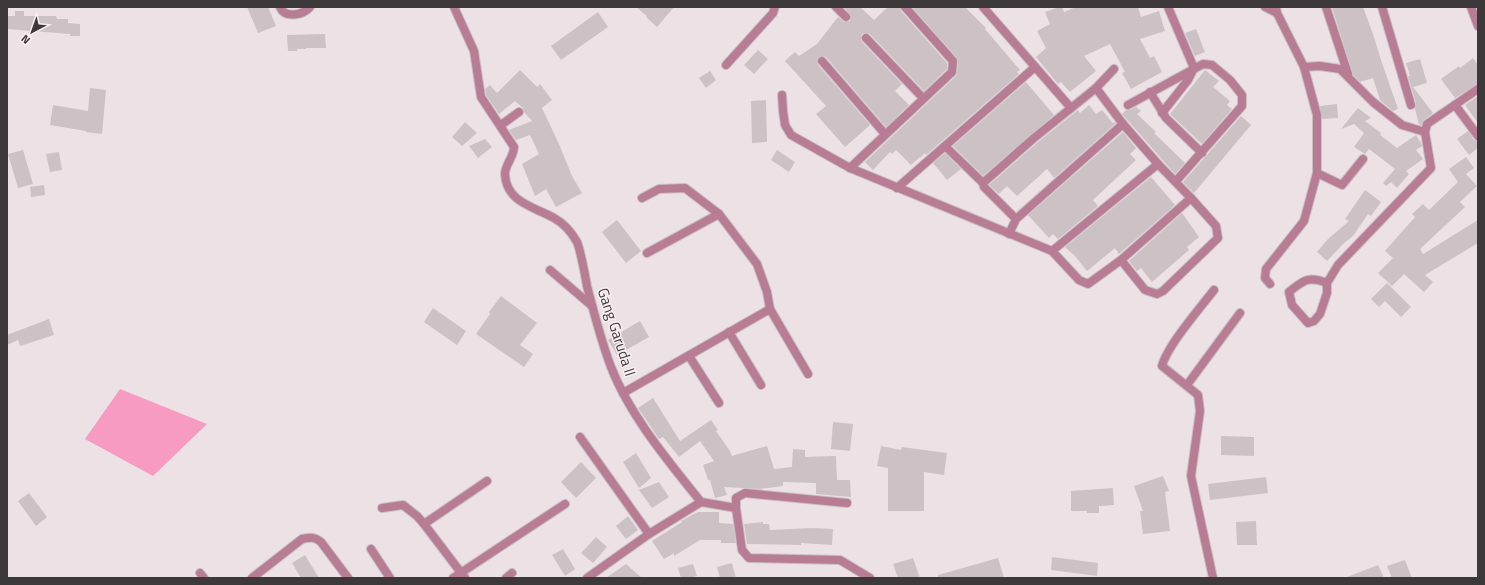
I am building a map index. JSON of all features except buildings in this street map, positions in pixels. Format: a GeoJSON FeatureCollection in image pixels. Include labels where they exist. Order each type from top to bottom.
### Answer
{"type":"FeatureCollection","features":[{"type":"Feature","properties":{"kind":"street"},"geometry":{"type":"LineString","coordinates":[[280,7],[285,14],[289,15],[307,10],[310,7]]}},
{"type":"Feature","properties":{"kind":"street","name":"Gang Garuda II"},"geometry":{"type":"LineString","coordinates":[[454,7],[474,51],[481,97],[514,147],[514,152],[505,174],[508,188],[518,201],[532,209],[554,218],[567,228],[577,242],[592,306],[611,368],[623,393],[661,452],[702,502]]}},
{"type":"Feature","properties":{"kind":"street"},"geometry":{"type":"LineString","coordinates":[[726,65],[773,13],[775,7]]}},
{"type":"Feature","properties":{"kind":"street"},"geometry":{"type":"LineString","coordinates":[[836,7],[846,17]]}},
{"type":"Feature","properties":{"kind":"street"},"geometry":{"type":"LineString","coordinates":[[850,168],[952,72],[954,61],[905,7]]}},
{"type":"Feature","properties":{"kind":"street"},"geometry":{"type":"LineString","coordinates":[[983,7],[1071,108]]}},
{"type":"Feature","properties":{"kind":"street"},"geometry":{"type":"LineString","coordinates":[[1162,112],[1188,80],[1194,68],[1168,7]]}},
{"type":"Feature","properties":{"kind":"street"},"geometry":{"type":"LineString","coordinates":[[1265,7],[1277,10],[1304,67],[1317,115],[1317,173],[1304,221],[1266,269],[1265,278],[1270,284]]}},
{"type":"Feature","properties":{"kind":"street"},"geometry":{"type":"LineString","coordinates":[[1326,7],[1348,74]]}},
{"type":"Feature","properties":{"kind":"street"},"geometry":{"type":"LineString","coordinates":[[1382,7],[1411,104]]}},
{"type":"Feature","properties":{"kind":"street"},"geometry":{"type":"LineString","coordinates":[[1471,7],[1478,26]]}},
{"type":"Feature","properties":{"kind":"street"},"geometry":{"type":"LineString","coordinates":[[866,38],[923,98]]}},
{"type":"Feature","properties":{"kind":"street"},"geometry":{"type":"LineString","coordinates":[[822,61],[885,134]]}},
{"type":"Feature","properties":{"kind":"street"},"geometry":{"type":"LineString","coordinates":[[1128,105],[1203,64],[1212,64],[1230,80],[1242,95],[1242,106],[1177,180]]}},
{"type":"Feature","properties":{"kind":"street"},"geometry":{"type":"LineString","coordinates":[[1304,67],[1320,66],[1340,69],[1373,102],[1402,125],[1425,132]]}},
{"type":"Feature","properties":{"kind":"street"},"geometry":{"type":"LineString","coordinates":[[896,188],[1035,67]]}},
{"type":"Feature","properties":{"kind":"street"},"geometry":{"type":"LineString","coordinates":[[984,183],[1028,143],[1096,88],[1114,69]]}},
{"type":"Feature","properties":{"kind":"street"},"geometry":{"type":"LineString","coordinates":[[1096,88],[1123,124],[1216,226],[1218,238],[1163,291],[1157,294],[1145,290],[1121,260]]}},
{"type":"Feature","properties":{"kind":"street"},"geometry":{"type":"LineString","coordinates":[[1327,283],[1318,279],[1305,280],[1289,292],[1292,305],[1308,323],[1314,322],[1320,314],[1327,293],[1327,283],[1338,265],[1431,168],[1425,132],[1427,124],[1478,89]]}},
{"type":"Feature","properties":{"kind":"street"},"geometry":{"type":"LineString","coordinates":[[1150,92],[1162,112],[1202,153]]}},
{"type":"Feature","properties":{"kind":"street"},"geometry":{"type":"LineString","coordinates":[[782,95],[785,125],[791,135],[850,168],[1052,251],[1079,280],[1088,284],[1121,260],[1191,198]]}},
{"type":"Feature","properties":{"kind":"street"},"geometry":{"type":"LineString","coordinates":[[1456,105],[1478,136]]}},
{"type":"Feature","properties":{"kind":"street"},"geometry":{"type":"LineString","coordinates":[[500,125],[519,112]]}},
{"type":"Feature","properties":{"kind":"street"},"geometry":{"type":"LineString","coordinates":[[1010,234],[1016,219],[1123,124]]}},
{"type":"Feature","properties":{"kind":"street"},"geometry":{"type":"LineString","coordinates":[[945,146],[984,183],[984,187],[1016,219]]}},
{"type":"Feature","properties":{"kind":"street"},"geometry":{"type":"LineString","coordinates":[[1317,173],[1342,186],[1363,159]]}},
{"type":"Feature","properties":{"kind":"street"},"geometry":{"type":"LineString","coordinates":[[1052,251],[1158,164]]}},
{"type":"Feature","properties":{"kind":"street"},"geometry":{"type":"LineString","coordinates":[[642,198],[659,189],[685,188],[719,214],[757,264],[767,292],[770,309],[808,374]]}},
{"type":"Feature","properties":{"kind":"street"},"geometry":{"type":"LineString","coordinates":[[647,253],[719,214]]}},
{"type":"Feature","properties":{"kind":"street"},"geometry":{"type":"LineString","coordinates":[[550,270],[592,306]]}},
{"type":"Feature","properties":{"kind":"street"},"geometry":{"type":"LineString","coordinates":[[1213,578],[1191,476],[1200,411],[1198,395],[1162,366],[1164,357],[1214,290]]}},
{"type":"Feature","properties":{"kind":"street"},"geometry":{"type":"LineString","coordinates":[[623,393],[770,309]]}},
{"type":"Feature","properties":{"kind":"street"},"geometry":{"type":"LineString","coordinates":[[1187,385],[1240,313]]}},
{"type":"Feature","properties":{"kind":"street"},"geometry":{"type":"LineString","coordinates":[[729,332],[761,385]]}},
{"type":"Feature","properties":{"kind":"street"},"geometry":{"type":"LineString","coordinates":[[689,356],[719,403]]}},
{"type":"Feature","properties":{"kind":"street"},"geometry":{"type":"LineString","coordinates":[[580,437],[649,534]]}},
{"type":"Feature","properties":{"kind":"street"},"geometry":{"type":"LineString","coordinates":[[424,524],[486,481]]}},
{"type":"Feature","properties":{"kind":"street"},"geometry":{"type":"LineString","coordinates":[[847,503],[746,493],[736,498],[742,550],[749,558],[840,560],[870,578]]}},
{"type":"Feature","properties":{"kind":"street"},"geometry":{"type":"LineString","coordinates":[[590,577],[649,534],[702,502],[736,508]]}},
{"type":"Feature","properties":{"kind":"street"},"geometry":{"type":"LineString","coordinates":[[453,578],[463,575],[565,504]]}},
{"type":"Feature","properties":{"kind":"street"},"geometry":{"type":"LineString","coordinates":[[382,508],[403,505],[417,516],[463,575]]}},
{"type":"Feature","properties":{"kind":"street"},"geometry":{"type":"LineString","coordinates":[[252,578],[302,539],[310,537],[316,538],[321,542],[346,577]]}},
{"type":"Feature","properties":{"kind":"street"},"geometry":{"type":"LineString","coordinates":[[371,549],[390,578]]}},
{"type":"Feature","properties":{"kind":"shaded area"},"geometry":{"type":"Polygon","coordinates":[[[120,389],[207,424],[153,476],[85,439],[120,389]]]}}]}
